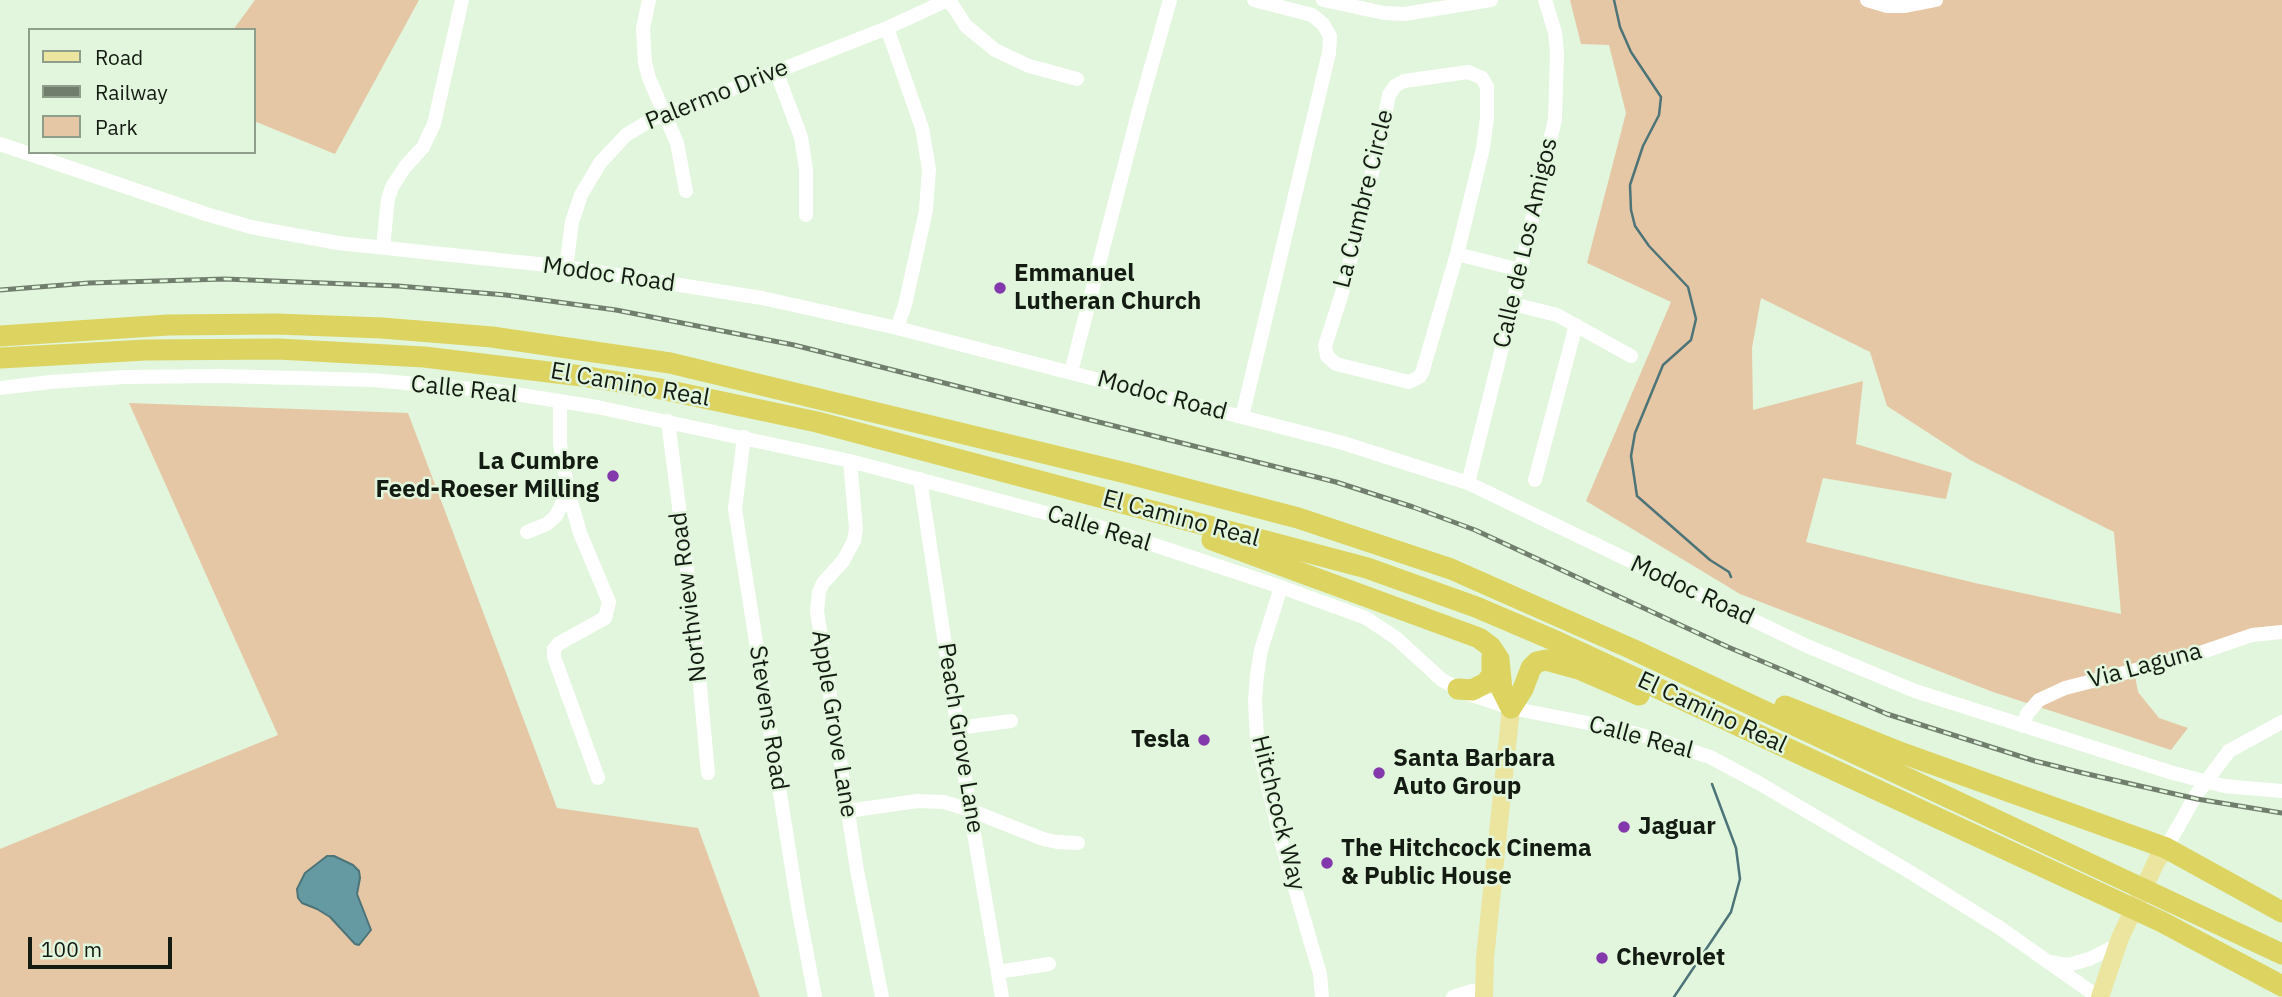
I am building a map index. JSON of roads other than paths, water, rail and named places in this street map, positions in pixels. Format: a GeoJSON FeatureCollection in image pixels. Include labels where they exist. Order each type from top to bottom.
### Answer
{"type":"FeatureCollection","features":[{"type":"Feature","properties":{"kind":"highway","name":"El Camino Real"},"geometry":{"type":"LineString","coordinates":[[0,336],[168,325],[277,324],[382,328],[492,337],[670,363],[1126,473],[1298,518],[1451,569],[1725,692],[2282,954]]}},
{"type":"Feature","properties":{"kind":"highway","name":"El Camino Real"},"geometry":{"type":"LineString","coordinates":[[3,358],[146,349],[278,349],[424,357],[582,376],[661,389],[817,422],[1367,568],[1476,607],[1770,740],[2162,922],[2282,986]]}},
{"type":"Feature","properties":{"kind":"highway"},"geometry":{"type":"LineString","coordinates":[[1161,514],[1204,537],[1479,638],[1491,647],[1499,659],[1502,690],[1511,708]]}},
{"type":"Feature","properties":{"kind":"highway"},"geometry":{"type":"LineString","coordinates":[[1458,690],[1472,690],[1486,683],[1492,674],[1491,647]]}},
{"type":"Feature","properties":{"kind":"highway"},"geometry":{"type":"LineString","coordinates":[[1511,708],[1531,668],[1537,662],[1546,660],[1579,669],[1734,736],[1770,740]]}},
{"type":"Feature","properties":{"kind":"highway"},"geometry":{"type":"LineString","coordinates":[[1725,692],[1769,699],[1902,753],[2166,846],[2282,912]]}},
{"type":"Feature","properties":{"kind":"main road"},"geometry":{"type":"LineString","coordinates":[[1484,996],[1485,958],[1511,708]]}},
{"type":"Feature","properties":{"kind":"main road"},"geometry":{"type":"LineString","coordinates":[[2099,997],[2137,901],[2166,846]]}},
{"type":"Feature","properties":{"kind":"street"},"geometry":{"type":"LineString","coordinates":[[383,247],[388,199],[392,187],[423,147],[434,124],[462,0]]}},
{"type":"Feature","properties":{"kind":"street"},"geometry":{"type":"LineString","coordinates":[[649,0],[642,28],[645,64],[681,157],[686,191]]}},
{"type":"Feature","properties":{"kind":"street"},"geometry":{"type":"LineString","coordinates":[[948,0],[967,26],[995,50],[1029,66],[1077,79]]}},
{"type":"Feature","properties":{"kind":"street","name":"Palermo Drive"},"geometry":{"type":"LineString","coordinates":[[566,267],[572,222],[581,195],[600,163],[626,135],[654,118],[887,28],[948,0]]}},
{"type":"Feature","properties":{"kind":"street"},"geometry":{"type":"LineString","coordinates":[[1071,372],[1170,0]]}},
{"type":"Feature","properties":{"kind":"street"},"geometry":{"type":"LineString","coordinates":[[1242,416],[1329,52],[1330,36],[1323,24],[1312,15],[1254,0]]}},
{"type":"Feature","properties":{"kind":"street"},"geometry":{"type":"LineString","coordinates":[[1323,0],[1384,13],[1404,14],[1491,0]]}},
{"type":"Feature","properties":{"kind":"street","name":"Calle de Los Amigos"},"geometry":{"type":"LineString","coordinates":[[1468,483],[1513,304],[1555,119],[1555,32],[1545,0]]}},
{"type":"Feature","properties":{"kind":"street"},"geometry":{"type":"LineString","coordinates":[[1867,0],[1886,6],[1905,6],[1936,0]]}},
{"type":"Feature","properties":{"kind":"street"},"geometry":{"type":"LineString","coordinates":[[887,28],[922,128],[929,169],[926,211],[905,305],[897,328]]}},
{"type":"Feature","properties":{"kind":"street"},"geometry":{"type":"LineString","coordinates":[[776,71],[801,137],[806,170],[806,215]]}},
{"type":"Feature","properties":{"kind":"street","name":"La Cumbre Circle"},"geometry":{"type":"LineString","coordinates":[[1468,72],[1478,75],[1485,82],[1488,103],[1483,148],[1457,254],[1419,377],[1409,382],[1330,360],[1325,346],[1379,145],[1389,95],[1395,86],[1404,81],[1468,72]]}},
{"type":"Feature","properties":{"kind":"street","name":"Modoc Road"},"geometry":{"type":"LineString","coordinates":[[0,144],[28,154]]}},
{"type":"Feature","properties":{"kind":"street","name":"Modoc Road"},"geometry":{"type":"LineString","coordinates":[[29,154],[240,223],[326,241],[566,267],[762,298],[897,328],[1343,443],[1468,483],[1807,646],[1915,691],[2186,776],[2224,786],[2282,791]]}},
{"type":"Feature","properties":{"kind":"street"},"geometry":{"type":"LineString","coordinates":[[1457,254],[1520,270]]}},
{"type":"Feature","properties":{"kind":"street"},"geometry":{"type":"LineString","coordinates":[[1513,304],[1558,315],[1631,356]]}},
{"type":"Feature","properties":{"kind":"street"},"geometry":{"type":"LineString","coordinates":[[1535,480],[1576,325]]}},
{"type":"Feature","properties":{"kind":"street","name":"Calle Real"},"geometry":{"type":"LineString","coordinates":[[0,388],[125,377],[272,376],[372,380],[496,391],[597,407],[744,437],[850,461],[1106,529],[1281,587],[1377,624],[1442,680],[1458,690],[1511,708],[1618,729],[1710,757],[1917,876],[2000,928],[2099,997]]}},
{"type":"Feature","properties":{"kind":"street"},"geometry":{"type":"LineString","coordinates":[[560,402],[560,444],[568,491],[580,533],[609,602],[605,618],[558,644],[554,649],[554,657],[598,778]]}},
{"type":"Feature","properties":{"kind":"street","name":"Northview Road"},"geometry":{"type":"LineString","coordinates":[[668,421],[695,632],[708,773]]}},
{"type":"Feature","properties":{"kind":"street","name":"Stevens Road"},"geometry":{"type":"LineString","coordinates":[[744,437],[735,509],[798,907],[815,997]]}},
{"type":"Feature","properties":{"kind":"street","name":"Apple Grove Lane"},"geometry":{"type":"LineString","coordinates":[[850,461],[856,529],[854,541],[843,561],[823,583],[817,611],[848,811],[882,997]]}},
{"type":"Feature","properties":{"kind":"street","name":"Peach Grove Lane"},"geometry":{"type":"LineString","coordinates":[[920,479],[970,810],[1002,997]]}},
{"type":"Feature","properties":{"kind":"street"},"geometry":{"type":"LineString","coordinates":[[527,532],[547,524],[556,516],[568,491]]}},
{"type":"Feature","properties":{"kind":"street","name":"Hitchcock Way"},"geometry":{"type":"LineString","coordinates":[[1281,587],[1261,650],[1257,675],[1257,740],[1282,844],[1320,974],[1322,997]]}},
{"type":"Feature","properties":{"kind":"street","name":"Via Laguna"},"geometry":{"type":"LineString","coordinates":[[2023,726],[2027,715],[2039,700],[2064,688],[2191,656],[2252,635],[2282,632]]}},
{"type":"Feature","properties":{"kind":"street"},"geometry":{"type":"LineString","coordinates":[[958,728],[1011,721]]}},
{"type":"Feature","properties":{"kind":"street"},"geometry":{"type":"LineString","coordinates":[[2166,846],[2207,778],[2229,751],[2282,722]]}},
{"type":"Feature","properties":{"kind":"street"},"geometry":{"type":"LineString","coordinates":[[848,811],[927,800],[944,802],[1043,839],[1078,843]]}},
{"type":"Feature","properties":{"kind":"street"},"geometry":{"type":"LineString","coordinates":[[2048,962],[2068,965],[2089,959],[2118,945]]}},
{"type":"Feature","properties":{"kind":"street"},"geometry":{"type":"LineString","coordinates":[[998,972],[1049,964]]}},
{"type":"Feature","properties":{"kind":"street"},"geometry":{"type":"LineString","coordinates":[[1453,997],[1472,991],[1484,996]]}},
{"type":"Feature","properties":{"kind":"water"},"geometry":{"type":"Polygon","coordinates":[[[327,856],[334,856],[359,871],[357,894],[371,930],[359,945],[330,917],[302,903],[298,898],[297,889],[305,873],[327,856]]]}},
{"type":"Feature","properties":{"kind":"waterway"},"geometry":{"type":"LineString","coordinates":[[1614,0],[1620,27],[1631,52],[1661,97],[1659,115],[1643,146],[1630,185],[1635,226],[1649,246],[1688,287],[1696,319],[1691,340],[1663,365],[1635,433],[1631,456],[1637,496],[1710,560],[1729,572],[1731,577]]}},
{"type":"Feature","properties":{"kind":"waterway"},"geometry":{"type":"LineString","coordinates":[[1674,997],[1731,912],[1740,879],[1736,848],[1712,784]]}},
{"type":"Feature","properties":{"kind":"railway"},"geometry":{"type":"LineString","coordinates":[[0,290],[89,283],[225,279],[398,286],[506,295],[616,310],[794,345],[1336,482],[1475,530],[1728,647],[1887,714],[2035,761],[2197,799],[2282,813]]}},
{"type":"Feature","properties":{"kind":"place","name":"Emmanuel Lutheran Church"},"geometry":{"type":"Point","coordinates":[1000,288]}},
{"type":"Feature","properties":{"kind":"place","name":"La Cumbre Feed-Roeser Milling"},"geometry":{"type":"Point","coordinates":[613,476]}},
{"type":"Feature","properties":{"kind":"place","name":"Tesla"},"geometry":{"type":"Point","coordinates":[1204,740]}},
{"type":"Feature","properties":{"kind":"place","name":"Santa Barbara Auto Group"},"geometry":{"type":"Point","coordinates":[1379,773]}},
{"type":"Feature","properties":{"kind":"place","name":"Jaguar"},"geometry":{"type":"Point","coordinates":[1624,827]}},
{"type":"Feature","properties":{"kind":"place","name":"The Hitchcock Cinema & Public House"},"geometry":{"type":"Point","coordinates":[1327,863]}},
{"type":"Feature","properties":{"kind":"place","name":"Chevrolet"},"geometry":{"type":"Point","coordinates":[1602,958]}}]}
